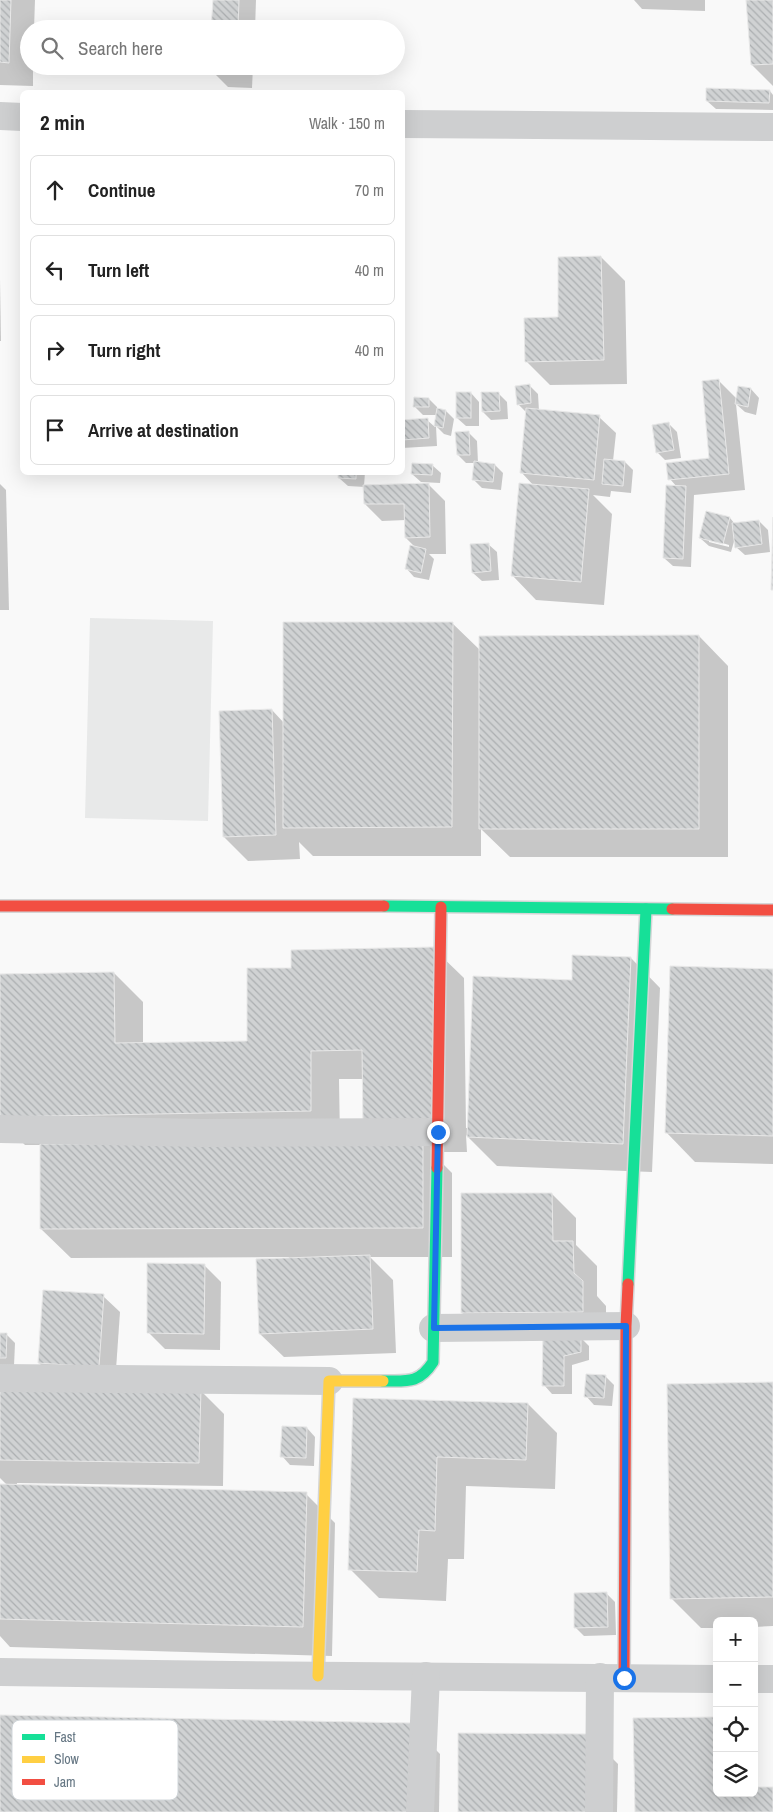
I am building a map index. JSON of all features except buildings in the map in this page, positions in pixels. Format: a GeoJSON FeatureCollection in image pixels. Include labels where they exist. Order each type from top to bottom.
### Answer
{"type":"FeatureCollection","features":[{"type":"Feature","properties":{"kind":"street"},"geometry":{"type":"LineString","coordinates":[[0,116],[20,117]]}},
{"type":"Feature","properties":{"kind":"street"},"geometry":{"type":"LineString","coordinates":[[405,124],[773,127]]}},
{"type":"Feature","properties":{"kind":"street"},"geometry":{"type":"LineString","coordinates":[[0,906],[300,905],[773,910]]}},
{"type":"Feature","properties":{"kind":"street"},"geometry":{"type":"LineString","coordinates":[[0,1378],[411,1381],[426,1374],[433,1362],[441,907]]}},
{"type":"Feature","properties":{"kind":"street"},"geometry":{"type":"LineString","coordinates":[[599,1812],[612,1678],[626,1326],[646,909]]}},
{"type":"Feature","properties":{"kind":"street"},"geometry":{"type":"LineString","coordinates":[[0,1129],[202,1133],[438,1132]]}},
{"type":"Feature","properties":{"kind":"street"},"geometry":{"type":"LineString","coordinates":[[434,1328],[626,1326]]}},
{"type":"Feature","properties":{"kind":"street"},"geometry":{"type":"LineString","coordinates":[[318,1676],[329,1380]]}},
{"type":"Feature","properties":{"kind":"street"},"geometry":{"type":"LineString","coordinates":[[0,1672],[713,1679]]}},
{"type":"Feature","properties":{"kind":"street"},"geometry":{"type":"LineString","coordinates":[[420,1812],[426,1676]]}},
{"type":"Feature","properties":{"kind":"street"},"geometry":{"type":"LineString","coordinates":[[758,1679],[773,1679]]}},
{"type":"Feature","properties":{"kind":"shaded area"},"geometry":{"type":"Polygon","coordinates":[[[90,618],[213,621],[208,821],[85,818],[90,618]]]}},
{"type":"Feature","properties":{"kind":"traffic: fast"},"geometry":{"type":"LineString","coordinates":[[384,906],[672,909]]}},
{"type":"Feature","properties":{"kind":"traffic: fast"},"geometry":{"type":"LineString","coordinates":[[628,1284],[646,909]]}},
{"type":"Feature","properties":{"kind":"traffic: fast"},"geometry":{"type":"LineString","coordinates":[[383,1381],[412,1380],[423,1374],[433,1362],[437,1168]]}},
{"type":"Feature","properties":{"kind":"traffic: slow"},"geometry":{"type":"LineString","coordinates":[[318,1676],[329,1381],[383,1381]]}},
{"type":"Feature","properties":{"kind":"traffic: jam"},"geometry":{"type":"LineString","coordinates":[[0,906],[384,906]]}},
{"type":"Feature","properties":{"kind":"traffic: jam"},"geometry":{"type":"LineString","coordinates":[[437,1168],[441,907]]}},
{"type":"Feature","properties":{"kind":"traffic: jam"},"geometry":{"type":"LineString","coordinates":[[672,909],[773,910]]}},
{"type":"Feature","properties":{"kind":"traffic: jam"},"geometry":{"type":"LineString","coordinates":[[624,1678],[626,1326],[628,1284]]}},
{"type":"Feature","properties":{"kind":"route"},"geometry":{"type":"LineString","coordinates":[[438,1132],[434,1328],[626,1326],[624,1678]]}}]}
